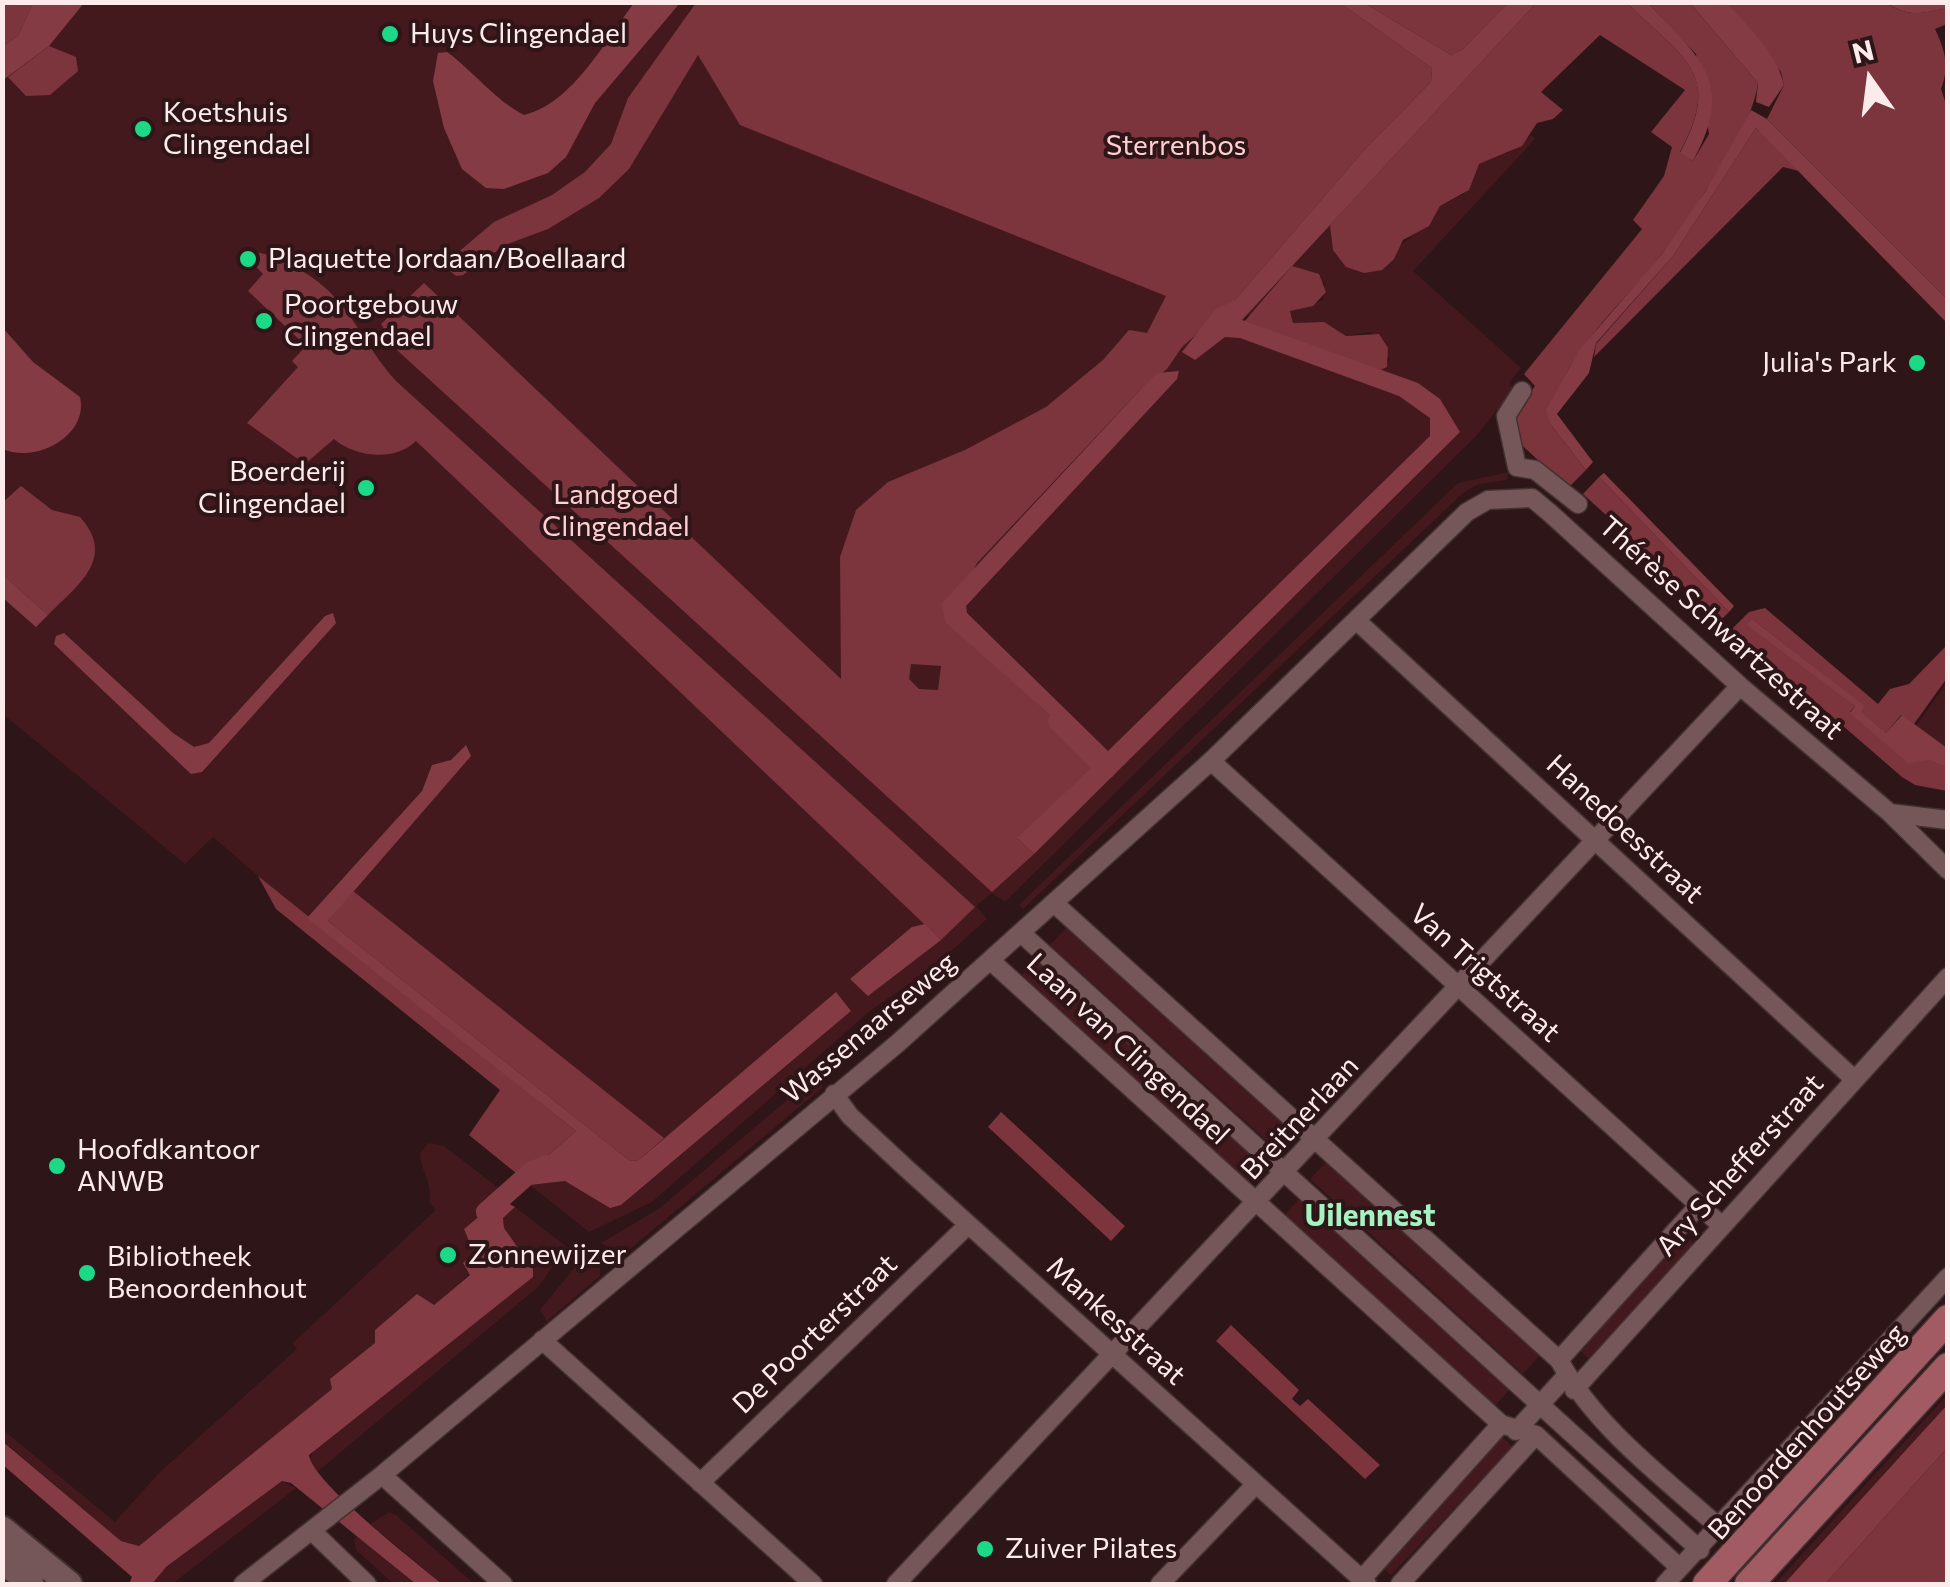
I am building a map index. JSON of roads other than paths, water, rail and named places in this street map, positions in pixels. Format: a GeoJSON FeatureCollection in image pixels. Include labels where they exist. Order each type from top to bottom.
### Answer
{"type":"FeatureCollection","features":[{"type":"Feature","properties":{"kind":"main road","name":"Benoordenhoutseweg"},"geometry":{"type":"LineString","coordinates":[[1707,1584],[1948,1319]]}},
{"type":"Feature","properties":{"kind":"main road"},"geometry":{"type":"LineString","coordinates":[[1749,1584],[1948,1367]]}},
{"type":"Feature","properties":{"kind":"main road"},"geometry":{"type":"LineString","coordinates":[[2,1529],[68,1584]]}},
{"type":"Feature","properties":{"kind":"main road"},"geometry":{"type":"LineString","coordinates":[[2,1560],[31,1584]]}},
{"type":"Feature","properties":{"kind":"street"},"geometry":{"type":"LineString","coordinates":[[1511,496],[1517,468],[1506,416],[1522,391]]}},
{"type":"Feature","properties":{"kind":"street"},"geometry":{"type":"LineString","coordinates":[[1517,468],[1534,470],[1578,504]]}},
{"type":"Feature","properties":{"kind":"street","name":"Wassenaarseweg"},"geometry":{"type":"LineString","coordinates":[[242,1584],[382,1475],[1055,904],[1211,761],[1467,512],[1488,500],[1511,496]]}},
{"type":"Feature","properties":{"kind":"street","name":"Thérèse Schwartzestraat"},"geometry":{"type":"LineString","coordinates":[[1511,496],[1532,498],[1550,513],[1740,686],[1890,813],[1948,870]]}},
{"type":"Feature","properties":{"kind":"street","name":"Hanedoesstraat"},"geometry":{"type":"LineString","coordinates":[[1357,621],[1854,1079]]}},
{"type":"Feature","properties":{"kind":"street","name":"Breitnerlaan"},"geometry":{"type":"LineString","coordinates":[[896,1584],[1740,686]]}},
{"type":"Feature","properties":{"kind":"street","name":"Van Trigtstraat"},"geometry":{"type":"LineString","coordinates":[[1211,761],[1722,1226]]}},
{"type":"Feature","properties":{"kind":"street"},"geometry":{"type":"LineString","coordinates":[[1890,813],[1948,820]]}},
{"type":"Feature","properties":{"kind":"street","name":"Laan van Clingendael"},"geometry":{"type":"LineString","coordinates":[[1055,904],[1317,1140],[1566,1375],[1720,1528]]}},
{"type":"Feature","properties":{"kind":"street","name":"Laan van Clingendael"},"geometry":{"type":"LineString","coordinates":[[1021,933],[1700,1550]]}},
{"type":"Feature","properties":{"kind":"street","name":"Laan van Clingendael"},"geometry":{"type":"LineString","coordinates":[[991,960],[1508,1428],[1536,1436],[1680,1568]]}},
{"type":"Feature","properties":{"kind":"street","name":"Ary Schefferstraat"},"geometry":{"type":"LineString","coordinates":[[1566,1375],[1722,1226],[1948,976]]}},
{"type":"Feature","properties":{"kind":"street","name":"Mankesstraat"},"geometry":{"type":"LineString","coordinates":[[834,1094],[850,1116],[968,1225],[1364,1582]]}},
{"type":"Feature","properties":{"kind":"street","name":"Ary Schefferstraat"},"geometry":{"type":"LineString","coordinates":[[1364,1582],[1508,1428],[1540,1404],[1566,1375],[1699,1205]]}},
{"type":"Feature","properties":{"kind":"street","name":"De Poorterstraat"},"geometry":{"type":"LineString","coordinates":[[700,1483],[968,1225]]}},
{"type":"Feature","properties":{"kind":"street","name":"Benoordenhoutseweg"},"geometry":{"type":"LineString","coordinates":[[1665,1584],[1948,1278]]}},
{"type":"Feature","properties":{"kind":"street"},"geometry":{"type":"LineString","coordinates":[[542,1340],[812,1584]]}},
{"type":"Feature","properties":{"kind":"street"},"geometry":{"type":"LineString","coordinates":[[1400,1584],[1536,1436]]}},
{"type":"Feature","properties":{"kind":"street"},"geometry":{"type":"LineString","coordinates":[[382,1475],[503,1584]]}},
{"type":"Feature","properties":{"kind":"street"},"geometry":{"type":"LineString","coordinates":[[1160,1584],[1256,1484]]}},
{"type":"Feature","properties":{"kind":"street"},"geometry":{"type":"LineString","coordinates":[[319,1526],[366,1584]]}},
{"type":"Feature","properties":{"kind":"waterway"},"geometry":{"type":"LineString","coordinates":[[1058,721],[1106,769]]}},
{"type":"Feature","properties":{"kind":"waterway"},"geometry":{"type":"LineString","coordinates":[[489,1220],[486,1212],[532,1171],[547,1165]]}},
{"type":"Feature","properties":{"kind":"place","name":"Huys Clingendael"},"geometry":{"type":"Point","coordinates":[390,34]}},
{"type":"Feature","properties":{"kind":"place","name":"Koetshuis Clingendael"},"geometry":{"type":"Point","coordinates":[143,129]}},
{"type":"Feature","properties":{"kind":"place","name":"Plaquette Jordaan/Boellaard"},"geometry":{"type":"Point","coordinates":[248,259]}},
{"type":"Feature","properties":{"kind":"place","name":"Poortgebouw Clingendael"},"geometry":{"type":"Point","coordinates":[264,321]}},
{"type":"Feature","properties":{"kind":"place","name":"Julia's Park"},"geometry":{"type":"Point","coordinates":[1917,363]}},
{"type":"Feature","properties":{"kind":"place","name":"Boerderij Clingendael"},"geometry":{"type":"Point","coordinates":[366,488]}},
{"type":"Feature","properties":{"kind":"place","name":"Hoofdkantoor ANWB"},"geometry":{"type":"Point","coordinates":[57,1166]}},
{"type":"Feature","properties":{"kind":"place","name":"Zonnewijzer"},"geometry":{"type":"Point","coordinates":[448,1255]}},
{"type":"Feature","properties":{"kind":"place","name":"Bibliotheek Benoordenhout"},"geometry":{"type":"Point","coordinates":[87,1273]}},
{"type":"Feature","properties":{"kind":"place","name":"Zuiver Pilates"},"geometry":{"type":"Point","coordinates":[985,1549]}},
{"type":"Feature","properties":{"kind":"district","name":"Uilennest"},"geometry":{"type":"Point","coordinates":[1370,1216]}},
{"type":"Feature","properties":{"kind":"park label","name":"Sterrenbos"},"geometry":{"type":"Point","coordinates":[1176,146]}},
{"type":"Feature","properties":{"kind":"park label","name":"Landgoed Clingendael"},"geometry":{"type":"Point","coordinates":[616,511]}}]}
